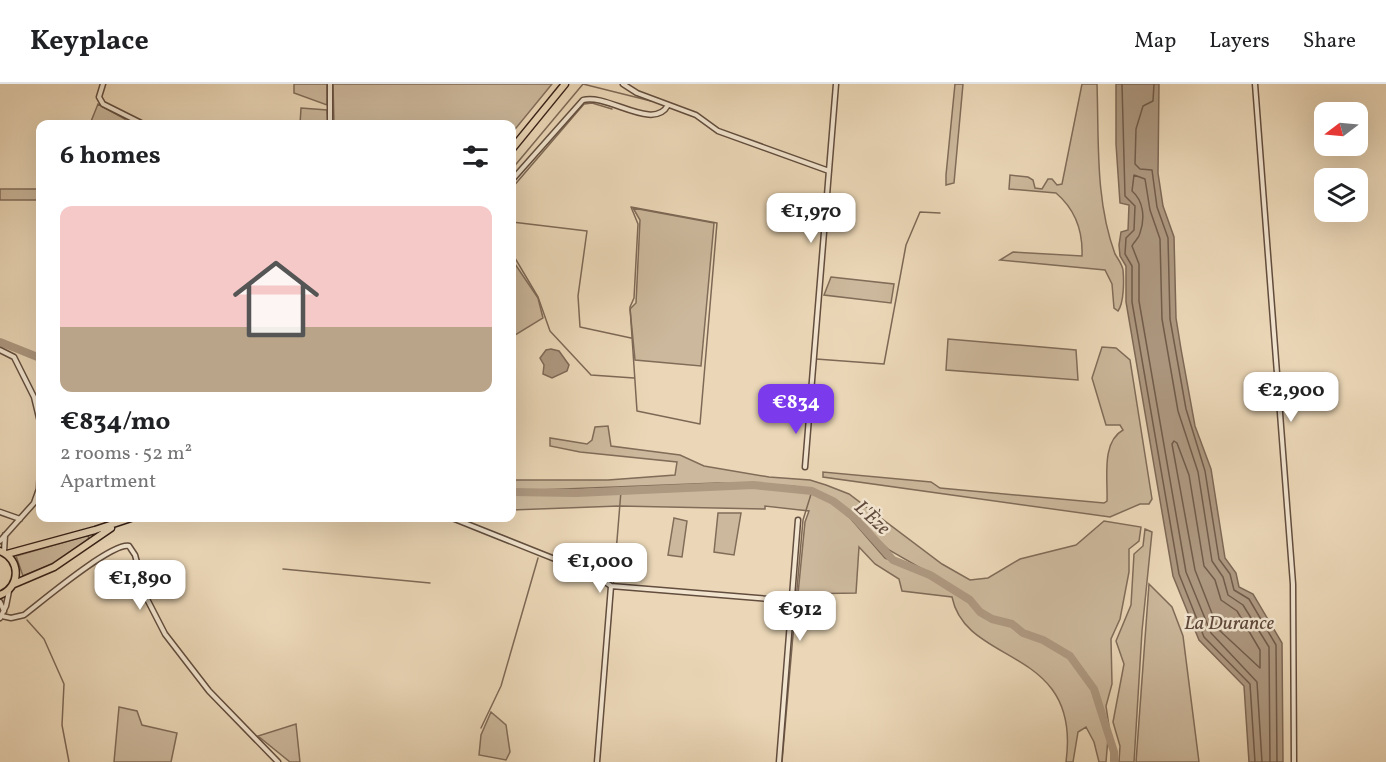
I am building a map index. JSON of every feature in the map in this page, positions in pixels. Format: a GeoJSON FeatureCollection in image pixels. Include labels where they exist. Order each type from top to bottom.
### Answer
{"type":"FeatureCollection","features":[{"type":"Feature","properties":{"kind":"main road"},"geometry":{"type":"LineString","coordinates":[[516,144],[567,84]]}},
{"type":"Feature","properties":{"kind":"main road"},"geometry":{"type":"LineString","coordinates":[[11,587],[17,571],[4,552],[119,523]]}},
{"type":"Feature","properties":{"kind":"main road"},"geometry":{"type":"LineString","coordinates":[[0,595],[11,587],[64,561],[119,523]]}},
{"type":"Feature","properties":{"kind":"street"},"geometry":{"type":"LineString","coordinates":[[103,84],[99,97],[103,104],[135,120]]}},
{"type":"Feature","properties":{"kind":"street"},"geometry":{"type":"LineString","coordinates":[[330,84],[330,120]]}},
{"type":"Feature","properties":{"kind":"street"},"geometry":{"type":"LineString","coordinates":[[624,84],[702,118],[718,130],[829,171]]}},
{"type":"Feature","properties":{"kind":"street"},"geometry":{"type":"LineString","coordinates":[[805,467],[836,84]]}},
{"type":"Feature","properties":{"kind":"street"},"geometry":{"type":"LineString","coordinates":[[1255,84],[1293,584],[1294,762]]}},
{"type":"Feature","properties":{"kind":"street"},"geometry":{"type":"LineString","coordinates":[[516,175],[580,101],[592,98],[651,116],[662,112],[668,104]]}},
{"type":"Feature","properties":{"kind":"street"},"geometry":{"type":"LineString","coordinates":[[0,350],[16,360],[36,405]]}},
{"type":"Feature","properties":{"kind":"street"},"geometry":{"type":"LineString","coordinates":[[0,541],[31,507],[36,496]]}},
{"type":"Feature","properties":{"kind":"street"},"geometry":{"type":"LineString","coordinates":[[0,512],[20,519]]}},
{"type":"Feature","properties":{"kind":"street"},"geometry":{"type":"LineString","coordinates":[[779,762],[798,520]]}},
{"type":"Feature","properties":{"kind":"street"},"geometry":{"type":"LineString","coordinates":[[462,522],[595,575],[611,586],[793,601]]}},
{"type":"Feature","properties":{"kind":"street"},"geometry":{"type":"LineString","coordinates":[[4,552],[5,534]]}},
{"type":"Feature","properties":{"kind":"street"},"geometry":{"type":"LineString","coordinates":[[11,587],[1,617],[11,618],[24,615],[105,555],[121,546],[129,546],[135,555],[147,599],[165,633],[209,691],[278,762]]}},
{"type":"Feature","properties":{"kind":"street"},"geometry":{"type":"LineString","coordinates":[[597,762],[611,586]]}},
{"type":"Feature","properties":{"kind":"street"},"geometry":{"type":"LineString","coordinates":[[0,602],[4,611]]}},
{"type":"Feature","properties":{"kind":"shaded area"},"geometry":{"type":"Polygon","coordinates":[[[294,84],[327,84],[327,105],[294,93],[294,84]]]}},
{"type":"Feature","properties":{"kind":"shaded area"},"geometry":{"type":"Polygon","coordinates":[[[333,84],[552,84],[516,128],[516,120],[334,120],[333,84]]]}},
{"type":"Feature","properties":{"kind":"shaded area"},"geometry":{"type":"Polygon","coordinates":[[[955,84],[963,84],[954,183],[946,185],[946,175],[955,84]]]}},
{"type":"Feature","properties":{"kind":"shaded area"},"geometry":{"type":"Polygon","coordinates":[[[1082,84],[1097,84],[1098,148],[1104,213],[1115,254],[1123,270],[1122,297],[1118,311],[1114,308],[1112,284],[1105,270],[1000,260],[1013,252],[1082,256],[1077,222],[1069,206],[1056,193],[1009,189],[1010,175],[1028,177],[1033,180],[1035,188],[1042,189],[1048,179],[1052,179],[1057,185],[1062,184],[1082,84]]]}},
{"type":"Feature","properties":{"kind":"shaded area"},"geometry":{"type":"Polygon","coordinates":[[[98,104],[125,120],[92,120],[98,104]]]}},
{"type":"Feature","properties":{"kind":"shaded area"},"geometry":{"type":"Polygon","coordinates":[[[301,108],[327,110],[328,120],[300,120],[301,108]]]}},
{"type":"Feature","properties":{"kind":"shaded area"},"geometry":{"type":"Polygon","coordinates":[[[0,189],[36,189],[36,200],[0,200],[0,189]]]}},
{"type":"Feature","properties":{"kind":"shaded area"},"geometry":{"type":"Polygon","coordinates":[[[633,208],[714,223],[701,366],[635,360],[630,309],[636,303],[640,220],[633,208]]]}},
{"type":"Feature","properties":{"kind":"shaded area"},"geometry":{"type":"Polygon","coordinates":[[[516,265],[538,298],[543,318],[516,335],[516,265]]]}},
{"type":"Feature","properties":{"kind":"shaded area"},"geometry":{"type":"Polygon","coordinates":[[[831,277],[894,284],[891,303],[824,295],[831,277]]]}},
{"type":"Feature","properties":{"kind":"shaded area"},"geometry":{"type":"Polygon","coordinates":[[[948,339],[1076,350],[1078,380],[946,370],[948,339]]]}},
{"type":"Feature","properties":{"kind":"shaded area"},"geometry":{"type":"Polygon","coordinates":[[[1102,347],[1116,348],[1130,360],[1152,499],[1149,504],[1140,504],[1110,517],[823,477],[823,472],[931,482],[940,488],[1104,503],[1107,501],[1107,462],[1111,443],[1123,430],[1120,425],[1106,425],[1092,378],[1102,347]]]}},
{"type":"Feature","properties":{"kind":"shaded area"},"geometry":{"type":"Polygon","coordinates":[[[608,426],[611,446],[680,455],[704,466],[769,477],[810,480],[849,494],[942,564],[970,580],[988,578],[1020,559],[1076,545],[1104,521],[1141,527],[1139,541],[1129,549],[1129,572],[1120,619],[1111,639],[1112,684],[1106,706],[1109,726],[1106,762],[1099,762],[1094,742],[1086,727],[1078,732],[1073,762],[1066,762],[1066,724],[1057,697],[1041,677],[978,636],[962,619],[952,597],[902,591],[899,579],[875,564],[859,547],[856,593],[798,594],[805,522],[809,511],[765,506],[765,509],[619,506],[516,510],[516,493],[580,495],[753,486],[812,493],[834,504],[851,519],[885,558],[920,572],[954,592],[957,589],[889,550],[844,507],[815,491],[793,486],[718,483],[516,491],[516,480],[608,480],[675,475],[677,462],[580,452],[550,446],[550,438],[587,444],[592,440],[595,427],[608,426]]]}},
{"type":"Feature","properties":{"kind":"shaded area"},"geometry":{"type":"Polygon","coordinates":[[[718,513],[741,513],[734,555],[714,552],[718,513]]]}},
{"type":"Feature","properties":{"kind":"shaded area"},"geometry":{"type":"Polygon","coordinates":[[[674,518],[687,521],[682,557],[668,555],[674,518]]]}},
{"type":"Feature","properties":{"kind":"shaded area"},"geometry":{"type":"Polygon","coordinates":[[[1145,529],[1152,532],[1142,631],[1134,762],[1119,762],[1120,746],[1113,722],[1124,664],[1116,641],[1131,605],[1134,554],[1143,546],[1145,529]]]}},
{"type":"Feature","properties":{"kind":"shaded area"},"geometry":{"type":"Polygon","coordinates":[[[89,535],[88,541],[55,563],[23,576],[16,556],[89,535]]]}},
{"type":"Feature","properties":{"kind":"shaded area"},"geometry":{"type":"Polygon","coordinates":[[[1149,584],[1172,607],[1183,636],[1199,762],[1136,762],[1149,584]]]}},
{"type":"Feature","properties":{"kind":"shaded area"},"geometry":{"type":"Polygon","coordinates":[[[119,707],[137,711],[142,725],[177,733],[171,762],[114,762],[119,707]]]}},
{"type":"Feature","properties":{"kind":"shaded area"},"geometry":{"type":"Polygon","coordinates":[[[491,712],[506,725],[510,752],[506,760],[479,755],[481,735],[491,712]]]}},
{"type":"Feature","properties":{"kind":"shaded area"},"geometry":{"type":"Polygon","coordinates":[[[296,724],[300,762],[290,762],[258,736],[296,724]]]}},
{"type":"Feature","properties":{"kind":"water","name":"La Durance"},"geometry":{"type":"Polygon","coordinates":[[[1116,84],[1159,84],[1158,173],[1163,206],[1174,237],[1176,318],[1195,426],[1211,469],[1225,558],[1236,573],[1239,587],[1253,594],[1282,643],[1283,762],[1249,762],[1244,686],[1199,640],[1173,576],[1126,302],[1126,266],[1120,256],[1121,232],[1128,230],[1129,205],[1120,203],[1116,144],[1116,84]]]}},
{"type":"Feature","properties":{"kind":"water"},"geometry":{"type":"Polygon","coordinates":[[[546,350],[559,351],[569,365],[567,371],[552,378],[543,374],[544,365],[540,358],[546,350]]]}},
{"type":"Feature","properties":{"kind":"waterway"},"geometry":{"type":"LineString","coordinates":[[516,164],[583,84],[651,101]]}},
{"type":"Feature","properties":{"kind":"waterway"},"geometry":{"type":"LineString","coordinates":[[516,183],[584,104],[592,103],[612,109]]}},
{"type":"Feature","properties":{"kind":"waterway"},"geometry":{"type":"LineString","coordinates":[[631,207],[717,223],[700,424],[637,411],[630,307],[634,298],[638,224],[631,207]]}},
{"type":"Feature","properties":{"kind":"waterway"},"geometry":{"type":"LineString","coordinates":[[816,359],[884,364],[906,245],[920,212],[940,213]]}},
{"type":"Feature","properties":{"kind":"waterway"},"geometry":{"type":"LineString","coordinates":[[516,222],[587,231],[578,296],[580,327],[631,338]]}},
{"type":"Feature","properties":{"kind":"waterway"},"geometry":{"type":"LineString","coordinates":[[516,260],[538,297],[550,331],[591,375],[634,378]]}},
{"type":"Feature","properties":{"kind":"waterway","name":"L'Èze"},"geometry":{"type":"LineString","coordinates":[[0,342],[36,356]]}},
{"type":"Feature","properties":{"kind":"waterway","name":"L'Èze"},"geometry":{"type":"LineString","coordinates":[[516,492],[576,493],[753,485],[812,491],[833,501],[855,518],[893,560],[930,575],[970,600],[980,612],[992,619],[1012,624],[1023,633],[1043,640],[1070,656],[1094,689],[1114,752],[1114,762]]}},
{"type":"Feature","properties":{"kind":"waterway"},"geometry":{"type":"LineString","coordinates":[[599,762],[621,491]]}},
{"type":"Feature","properties":{"kind":"waterway"},"geometry":{"type":"LineString","coordinates":[[782,762],[803,520],[812,491]]}},
{"type":"Feature","properties":{"kind":"waterway"},"geometry":{"type":"LineString","coordinates":[[481,728],[501,686],[538,558]]}},
{"type":"Feature","properties":{"kind":"waterway"},"geometry":{"type":"LineString","coordinates":[[283,569],[430,583]]}},
{"type":"Feature","properties":{"kind":"waterway"},"geometry":{"type":"LineString","coordinates":[[27,620],[44,639],[64,684],[62,725],[69,762]]}}]}
